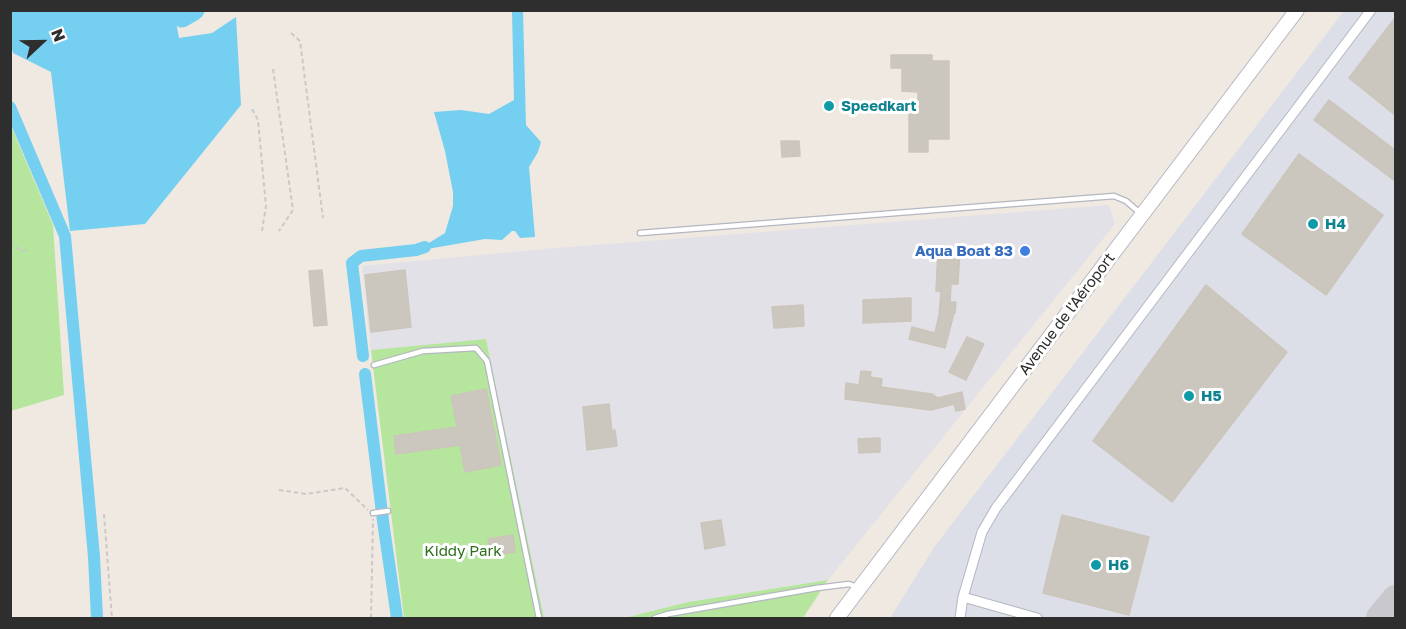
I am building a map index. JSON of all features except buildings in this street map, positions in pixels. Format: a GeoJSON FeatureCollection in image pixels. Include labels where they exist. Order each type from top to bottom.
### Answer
{"type":"FeatureCollection","features":[{"type":"Feature","properties":{"kind":"main road","name":"Avenue de l'Aéroport"},"geometry":{"type":"LineString","coordinates":[[837,618],[1298,10]]}},
{"type":"Feature","properties":{"kind":"street"},"geometry":{"type":"LineString","coordinates":[[960,618],[963,597],[982,532],[996,508],[1371,10]]}},
{"type":"Feature","properties":{"kind":"street"},"geometry":{"type":"LineString","coordinates":[[963,597],[1037,618]]}},
{"type":"Feature","properties":{"kind":"lane"},"geometry":{"type":"LineString","coordinates":[[640,233],[1114,196],[1126,201],[1143,215]]}},
{"type":"Feature","properties":{"kind":"lane"},"geometry":{"type":"LineString","coordinates":[[374,365],[423,351],[476,348],[487,361],[539,618]]}},
{"type":"Feature","properties":{"kind":"lane"},"geometry":{"type":"LineString","coordinates":[[373,513],[388,511]]}},
{"type":"Feature","properties":{"kind":"lane"},"geometry":{"type":"LineString","coordinates":[[655,618],[817,588],[849,584],[860,588]]}},
{"type":"Feature","properties":{"kind":"path"},"geometry":{"type":"LineString","coordinates":[[291,33],[300,41],[323,218]]}},
{"type":"Feature","properties":{"kind":"path"},"geometry":{"type":"LineString","coordinates":[[273,69],[293,210],[279,231]]}},
{"type":"Feature","properties":{"kind":"path"},"geometry":{"type":"LineString","coordinates":[[252,109],[258,120],[266,206],[262,231]]}},
{"type":"Feature","properties":{"kind":"path"},"geometry":{"type":"LineString","coordinates":[[10,243],[21,251],[30,250]]}},
{"type":"Feature","properties":{"kind":"path"},"geometry":{"type":"LineString","coordinates":[[279,490],[306,494],[345,488],[373,513],[371,618]]}},
{"type":"Feature","properties":{"kind":"path"},"geometry":{"type":"LineString","coordinates":[[104,514],[112,618]]}},
{"type":"Feature","properties":{"kind":"shaded area"},"geometry":{"type":"Polygon","coordinates":[[[1344,11],[1395,11],[1395,618],[890,618],[935,546],[1344,11]]]}},
{"type":"Feature","properties":{"kind":"shaded area"},"geometry":{"type":"Polygon","coordinates":[[[1109,205],[1115,224],[828,580],[688,602],[624,618],[544,618],[486,339],[371,350],[362,266],[544,249],[1109,205]]]}},
{"type":"Feature","properties":{"kind":"green space"},"geometry":{"type":"Polygon","coordinates":[[[11,126],[53,225],[64,395],[11,411],[11,126]]]}},
{"type":"Feature","properties":{"kind":"green space","name":"Kiddy Park"},"geometry":{"type":"Polygon","coordinates":[[[486,339],[544,618],[404,618],[371,350],[486,339]]]}},
{"type":"Feature","properties":{"kind":"green space"},"geometry":{"type":"Polygon","coordinates":[[[828,580],[803,618],[624,618],[688,602],[828,580]]]}},
{"type":"Feature","properties":{"kind":"water"},"geometry":{"type":"Polygon","coordinates":[[[10,11],[174,11],[179,38],[212,33],[236,17],[241,105],[145,224],[70,231],[51,72],[13,53],[10,11]]]}},
{"type":"Feature","properties":{"kind":"water"},"geometry":{"type":"Polygon","coordinates":[[[512,11],[523,11],[526,125],[541,142],[529,167],[535,237],[520,238],[515,231],[512,231],[502,240],[485,239],[427,249],[424,246],[445,233],[453,206],[453,192],[445,151],[434,112],[461,110],[489,114],[514,100],[512,11]]]}},
{"type":"Feature","properties":{"kind":"waterway"},"geometry":{"type":"LineString","coordinates":[[182,17],[194,10]]}},
{"type":"Feature","properties":{"kind":"waterway"},"geometry":{"type":"LineString","coordinates":[[10,107],[65,236],[94,557],[97,618]]}},
{"type":"Feature","properties":{"kind":"waterway"},"geometry":{"type":"LineString","coordinates":[[363,356],[352,263],[361,256],[425,247]]}},
{"type":"Feature","properties":{"kind":"waterway"},"geometry":{"type":"LineString","coordinates":[[365,374],[397,618]]}},
{"type":"Feature","properties":{"kind":"taxiway"},"geometry":{"type":"LineString","coordinates":[[1381,618],[1396,600]]}},
{"type":"Feature","properties":{"kind":"place","name":"Speedkart"},"geometry":{"type":"Point","coordinates":[829,106]}},
{"type":"Feature","properties":{"kind":"place","name":"H4"},"geometry":{"type":"Point","coordinates":[1313,224]}},
{"type":"Feature","properties":{"kind":"place","name":"Aqua Boat 83"},"geometry":{"type":"Point","coordinates":[1025,251]}},
{"type":"Feature","properties":{"kind":"place","name":"H5"},"geometry":{"type":"Point","coordinates":[1189,396]}},
{"type":"Feature","properties":{"kind":"place","name":"H6"},"geometry":{"type":"Point","coordinates":[1096,565]}}]}
